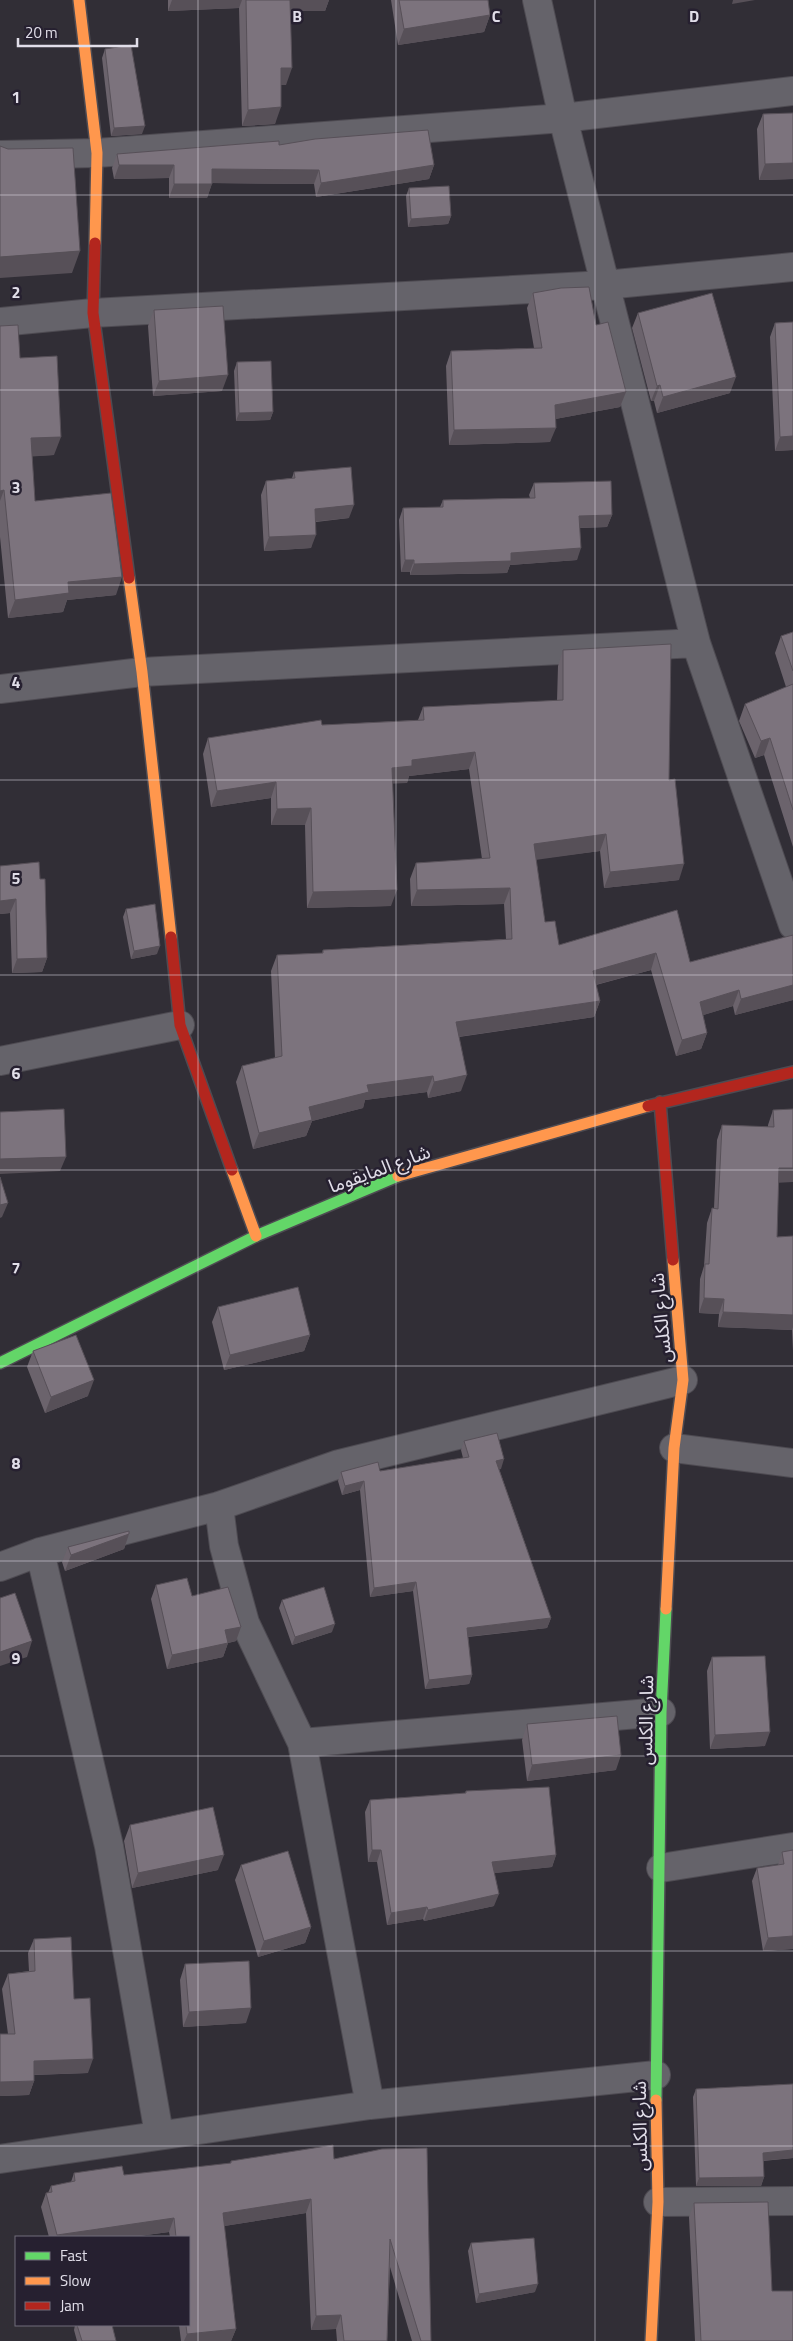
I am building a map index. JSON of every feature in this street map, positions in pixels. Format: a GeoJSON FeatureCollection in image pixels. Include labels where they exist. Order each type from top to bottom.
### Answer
{"type":"FeatureCollection","features":[{"type":"Feature","properties":{"kind":"street"},"geometry":{"type":"LineString","coordinates":[[79,0],[97,153],[93,313],[142,672],[180,1025],[256,1236]]}},
{"type":"Feature","properties":{"kind":"street"},"geometry":{"type":"LineString","coordinates":[[537,0],[563,118],[696,643],[793,925]]}},
{"type":"Feature","properties":{"kind":"street"},"geometry":{"type":"LineString","coordinates":[[0,155],[97,153],[563,118],[793,91]]}},
{"type":"Feature","properties":{"kind":"street"},"geometry":{"type":"LineString","coordinates":[[0,322],[93,313],[605,285],[793,267]]}},
{"type":"Feature","properties":{"kind":"street"},"geometry":{"type":"LineString","coordinates":[[0,689],[142,672],[696,643]]}},
{"type":"Feature","properties":{"kind":"street"},"geometry":{"type":"LineString","coordinates":[[0,1061],[180,1025]]}},
{"type":"Feature","properties":{"kind":"street","name":"شارع المايقوما"},"geometry":{"type":"LineString","coordinates":[[0,1363],[256,1236],[396,1177],[660,1102],[793,1072]]}},
{"type":"Feature","properties":{"kind":"street","name":"شارع الكلس"},"geometry":{"type":"LineString","coordinates":[[651,2341],[658,2202],[656,2075],[661,1868],[662,1712],[674,1448],[683,1380],[660,1102]]}},
{"type":"Feature","properties":{"kind":"street"},"geometry":{"type":"LineString","coordinates":[[0,1566],[40,1552],[219,1506],[339,1464],[683,1380]]}},
{"type":"Feature","properties":{"kind":"street"},"geometry":{"type":"LineString","coordinates":[[674,1448],[793,1463]]}},
{"type":"Feature","properties":{"kind":"street"},"geometry":{"type":"LineString","coordinates":[[219,1506],[224,1546],[245,1623],[302,1743],[370,2105]]}},
{"type":"Feature","properties":{"kind":"street"},"geometry":{"type":"LineString","coordinates":[[40,1552],[109,1846],[159,2134]]}},
{"type":"Feature","properties":{"kind":"street"},"geometry":{"type":"LineString","coordinates":[[302,1743],[662,1712]]}},
{"type":"Feature","properties":{"kind":"street"},"geometry":{"type":"LineString","coordinates":[[661,1868],[793,1847]]}},
{"type":"Feature","properties":{"kind":"street"},"geometry":{"type":"LineString","coordinates":[[0,2159],[159,2134],[370,2105],[656,2075]]}},
{"type":"Feature","properties":{"kind":"street"},"geometry":{"type":"LineString","coordinates":[[658,2202],[793,2201]]}},
{"type":"Feature","properties":{"kind":"building"},"geometry":{"type":"Polygon","coordinates":[[[246,0],[290,0],[292,68],[281,68],[281,107],[248,110],[246,0]]]}},
{"type":"Feature","properties":{"kind":"building"},"geometry":{"type":"Polygon","coordinates":[[[399,0],[488,0],[490,15],[404,29],[399,0]]]}},
{"type":"Feature","properties":{"kind":"building"},"geometry":{"type":"Polygon","coordinates":[[[131,45],[145,126],[114,128],[105,49],[131,45]]]}},
{"type":"Feature","properties":{"kind":"building"},"geometry":{"type":"Polygon","coordinates":[[[793,113],[793,163],[765,164],[763,114],[793,113]]]}},
{"type":"Feature","properties":{"kind":"building"},"geometry":{"type":"Polygon","coordinates":[[[428,130],[434,165],[321,183],[319,170],[212,169],[212,184],[174,184],[174,165],[119,165],[117,154],[279,141],[279,145],[315,139],[428,130]]]}},
{"type":"Feature","properties":{"kind":"building"},"geometry":{"type":"Polygon","coordinates":[[[0,146],[8,149],[73,148],[80,251],[0,257],[0,146]]]}},
{"type":"Feature","properties":{"kind":"building"},"geometry":{"type":"Polygon","coordinates":[[[449,186],[451,216],[411,219],[409,188],[449,186]]]}},
{"type":"Feature","properties":{"kind":"building"},"geometry":{"type":"Polygon","coordinates":[[[589,287],[596,325],[608,322],[626,392],[555,405],[556,428],[454,430],[451,351],[542,348],[533,293],[561,288],[589,287]]]}},
{"type":"Feature","properties":{"kind":"building"},"geometry":{"type":"Polygon","coordinates":[[[712,293],[736,377],[663,397],[660,385],[657,386],[638,313],[712,293]]]}},
{"type":"Feature","properties":{"kind":"building"},"geometry":{"type":"Polygon","coordinates":[[[223,306],[228,375],[159,381],[154,310],[223,306]]]}},
{"type":"Feature","properties":{"kind":"building"},"geometry":{"type":"Polygon","coordinates":[[[793,322],[793,436],[780,437],[775,323],[793,322]]]}},
{"type":"Feature","properties":{"kind":"building"},"geometry":{"type":"Polygon","coordinates":[[[18,325],[20,358],[57,356],[61,437],[31,438],[35,501],[111,493],[122,577],[68,582],[69,593],[15,600],[4,490],[0,491],[0,326],[18,325]]]}},
{"type":"Feature","properties":{"kind":"building"},"geometry":{"type":"Polygon","coordinates":[[[271,361],[273,412],[239,413],[237,362],[271,361]]]}},
{"type":"Feature","properties":{"kind":"building"},"geometry":{"type":"Polygon","coordinates":[[[351,467],[354,505],[315,509],[316,535],[269,537],[266,481],[295,478],[294,472],[351,467]]]}},
{"type":"Feature","properties":{"kind":"building"},"geometry":{"type":"Polygon","coordinates":[[[611,481],[612,515],[579,516],[581,548],[511,553],[511,561],[414,564],[414,560],[405,560],[403,508],[443,507],[443,500],[535,498],[534,483],[611,481]]]}},
{"type":"Feature","properties":{"kind":"building"},"geometry":{"type":"Polygon","coordinates":[[[793,632],[793,671],[781,636],[793,632]]]}},
{"type":"Feature","properties":{"kind":"building"},"geometry":{"type":"Polygon","coordinates":[[[671,644],[669,780],[675,779],[684,864],[610,872],[606,834],[534,844],[545,922],[555,921],[559,945],[677,910],[690,962],[793,935],[793,985],[741,999],[739,990],[700,1002],[707,1033],[682,1040],[656,953],[593,971],[600,1001],[456,1022],[467,1075],[434,1082],[433,1076],[367,1085],[369,1092],[309,1107],[312,1120],[259,1133],[242,1066],[282,1056],[277,955],[323,953],[323,950],[512,939],[510,888],[417,890],[416,863],[490,858],[475,752],[412,760],[412,766],[392,768],[397,890],[313,892],[311,808],[277,809],[276,782],[217,791],[208,738],[321,720],[322,725],[424,720],[423,707],[563,700],[563,650],[671,644]]]}},
{"type":"Feature","properties":{"kind":"building"},"geometry":{"type":"Polygon","coordinates":[[[793,684],[793,810],[770,738],[761,741],[745,704],[793,684]]]}},
{"type":"Feature","properties":{"kind":"building"},"geometry":{"type":"Polygon","coordinates":[[[39,862],[40,879],[45,879],[47,958],[17,959],[16,899],[0,901],[0,866],[39,862]]]}},
{"type":"Feature","properties":{"kind":"building"},"geometry":{"type":"Polygon","coordinates":[[[155,904],[160,946],[134,951],[126,909],[155,904]]]}},
{"type":"Feature","properties":{"kind":"building"},"geometry":{"type":"Polygon","coordinates":[[[64,1109],[66,1157],[0,1159],[0,1112],[64,1109]]]}},
{"type":"Feature","properties":{"kind":"building"},"geometry":{"type":"Polygon","coordinates":[[[793,1109],[793,1168],[779,1168],[777,1237],[793,1236],[793,1315],[723,1312],[724,1299],[704,1298],[705,1264],[709,1264],[712,1208],[718,1209],[722,1125],[774,1127],[773,1110],[793,1109]]]}},
{"type":"Feature","properties":{"kind":"building"},"geometry":{"type":"Polygon","coordinates":[[[0,1177],[8,1203],[0,1205],[0,1177]]]}},
{"type":"Feature","properties":{"kind":"building"},"geometry":{"type":"Polygon","coordinates":[[[298,1287],[310,1335],[230,1355],[218,1307],[298,1287]]]}},
{"type":"Feature","properties":{"kind":"building"},"geometry":{"type":"Polygon","coordinates":[[[76,1335],[94,1380],[51,1397],[33,1351],[76,1335]]]}},
{"type":"Feature","properties":{"kind":"building"},"geometry":{"type":"Polygon","coordinates":[[[497,1433],[504,1459],[496,1461],[551,1618],[467,1628],[472,1675],[429,1680],[416,1582],[374,1588],[364,1481],[345,1486],[341,1472],[378,1462],[380,1471],[469,1457],[464,1441],[497,1433]]]}},
{"type":"Feature","properties":{"kind":"building"},"geometry":{"type":"Polygon","coordinates":[[[129,1531],[129,1534],[71,1555],[68,1547],[129,1531]]]}},
{"type":"Feature","properties":{"kind":"building"},"geometry":{"type":"Polygon","coordinates":[[[187,1578],[192,1596],[228,1587],[241,1627],[225,1630],[228,1643],[172,1655],[156,1585],[187,1578]]]}},
{"type":"Feature","properties":{"kind":"building"},"geometry":{"type":"Polygon","coordinates":[[[324,1587],[335,1624],[295,1637],[282,1600],[324,1587]]]}},
{"type":"Feature","properties":{"kind":"building"},"geometry":{"type":"Polygon","coordinates":[[[15,1593],[32,1641],[0,1652],[0,1598],[15,1593]]]}},
{"type":"Feature","properties":{"kind":"building"},"geometry":{"type":"Polygon","coordinates":[[[765,1656],[770,1732],[715,1735],[712,1657],[765,1656]]]}},
{"type":"Feature","properties":{"kind":"building"},"geometry":{"type":"Polygon","coordinates":[[[617,1716],[621,1755],[532,1765],[527,1724],[617,1716]]]}},
{"type":"Feature","properties":{"kind":"building"},"geometry":{"type":"Polygon","coordinates":[[[549,1787],[556,1855],[492,1862],[499,1894],[428,1910],[427,1907],[391,1913],[381,1850],[372,1850],[370,1800],[466,1793],[466,1791],[549,1787]]]}},
{"type":"Feature","properties":{"kind":"building"},"geometry":{"type":"Polygon","coordinates":[[[213,1807],[224,1855],[138,1873],[130,1825],[213,1807]]]}},
{"type":"Feature","properties":{"kind":"building"},"geometry":{"type":"Polygon","coordinates":[[[793,1850],[793,1936],[768,1938],[757,1868],[784,1864],[782,1852],[793,1850]]]}},
{"type":"Feature","properties":{"kind":"building"},"geometry":{"type":"Polygon","coordinates":[[[288,1851],[311,1927],[264,1941],[241,1865],[288,1851]]]}},
{"type":"Feature","properties":{"kind":"building"},"geometry":{"type":"Polygon","coordinates":[[[71,1937],[74,1999],[90,1998],[93,2059],[34,2061],[34,2081],[0,2082],[0,2034],[15,2034],[8,1974],[35,1971],[34,1939],[71,1937]]]}},
{"type":"Feature","properties":{"kind":"building"},"geometry":{"type":"Polygon","coordinates":[[[249,1961],[251,2008],[189,2012],[185,1964],[249,1961]]]}},
{"type":"Feature","properties":{"kind":"building"},"geometry":{"type":"Polygon","coordinates":[[[793,2084],[793,2150],[763,2153],[764,2177],[699,2178],[696,2089],[793,2084]]]}},
{"type":"Feature","properties":{"kind":"building"},"geometry":{"type":"Polygon","coordinates":[[[333,2145],[334,2159],[382,2149],[427,2148],[431,2341],[421,2341],[390,2239],[387,2341],[344,2341],[341,2315],[316,2316],[311,2199],[223,2213],[236,2329],[187,2334],[186,2326],[190,2326],[190,2236],[176,2236],[174,2218],[57,2235],[46,2193],[52,2192],[51,2186],[75,2181],[74,2173],[122,2166],[124,2175],[231,2163],[231,2161],[333,2145]]]}},
{"type":"Feature","properties":{"kind":"building"},"geometry":{"type":"Polygon","coordinates":[[[768,2202],[772,2291],[793,2291],[793,2341],[701,2341],[694,2203],[768,2202]]]}},
{"type":"Feature","properties":{"kind":"building"},"geometry":{"type":"Polygon","coordinates":[[[534,2238],[538,2284],[479,2294],[471,2243],[534,2238]]]}},
{"type":"Feature","properties":{"kind":"building"},"geometry":{"type":"Polygon","coordinates":[[[77,2326],[112,2326],[116,2341],[82,2341],[77,2326]]]}},
{"type":"Feature","properties":{"kind":"traffic: fast"},"geometry":{"type":"LineString","coordinates":[[0,1363],[256,1236],[398,1176]]}},
{"type":"Feature","properties":{"kind":"traffic: fast"},"geometry":{"type":"LineString","coordinates":[[656,2100],[661,1712],[666,1609]]}},
{"type":"Feature","properties":{"kind":"traffic: slow"},"geometry":{"type":"LineString","coordinates":[[79,0],[97,153],[95,243]]}},
{"type":"Feature","properties":{"kind":"traffic: slow"},"geometry":{"type":"LineString","coordinates":[[129,578],[142,672],[171,937]]}},
{"type":"Feature","properties":{"kind":"traffic: slow"},"geometry":{"type":"LineString","coordinates":[[398,1176],[648,1106]]}},
{"type":"Feature","properties":{"kind":"traffic: slow"},"geometry":{"type":"LineString","coordinates":[[232,1170],[256,1236]]}},
{"type":"Feature","properties":{"kind":"traffic: slow"},"geometry":{"type":"LineString","coordinates":[[666,1609],[674,1448],[683,1380],[673,1260]]}},
{"type":"Feature","properties":{"kind":"traffic: slow"},"geometry":{"type":"LineString","coordinates":[[651,2341],[658,2202],[656,2100]]}},
{"type":"Feature","properties":{"kind":"traffic: jam"},"geometry":{"type":"LineString","coordinates":[[95,243],[93,313],[129,578]]}},
{"type":"Feature","properties":{"kind":"traffic: jam"},"geometry":{"type":"LineString","coordinates":[[171,937],[180,1025],[232,1170]]}},
{"type":"Feature","properties":{"kind":"traffic: jam"},"geometry":{"type":"LineString","coordinates":[[648,1106],[793,1072]]}},
{"type":"Feature","properties":{"kind":"traffic: jam"},"geometry":{"type":"LineString","coordinates":[[660,1102],[673,1260]]}}]}
